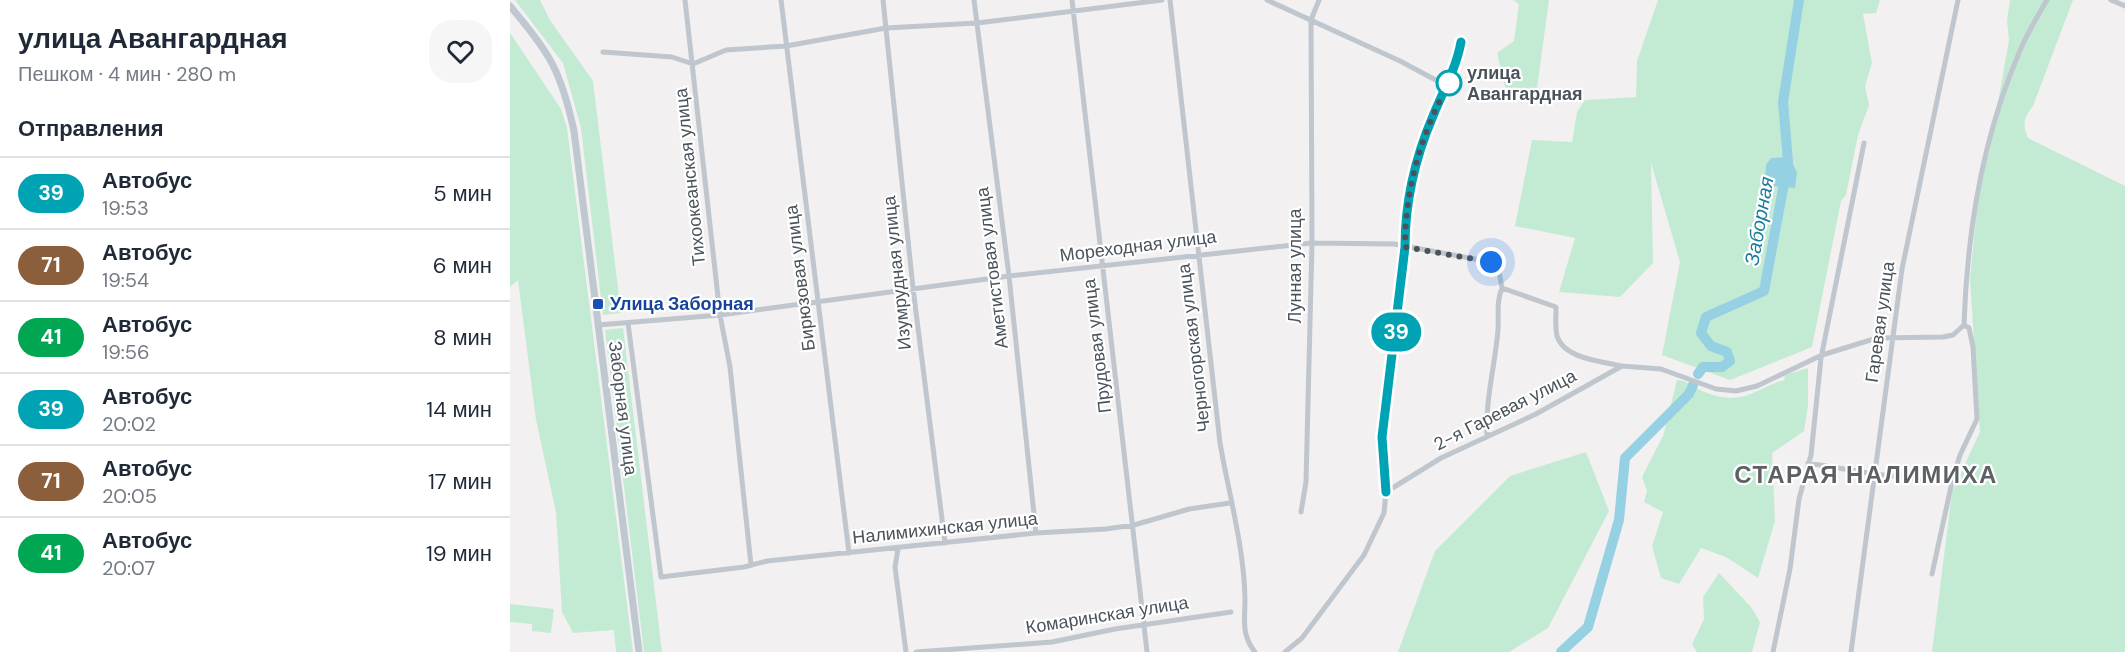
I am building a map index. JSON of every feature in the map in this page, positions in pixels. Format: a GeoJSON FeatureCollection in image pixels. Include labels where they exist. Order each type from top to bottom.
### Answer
{"type":"FeatureCollection","features":[{"type":"Feature","properties":{"kind":"street","name":"Тихоокеанская улица"},"geometry":{"type":"LineString","coordinates":[[685,0],[720,315],[730,367],[751,565]]}},
{"type":"Feature","properties":{"kind":"street","name":"Бирюзовая улица"},"geometry":{"type":"LineString","coordinates":[[780,0],[849,553]]}},
{"type":"Feature","properties":{"kind":"street","name":"Изумрудная улица"},"geometry":{"type":"LineString","coordinates":[[883,0],[913,288],[945,543]]}},
{"type":"Feature","properties":{"kind":"street","name":"Аметистовая улица"},"geometry":{"type":"LineString","coordinates":[[974,0],[1009,276],[1036,533]]}},
{"type":"Feature","properties":{"kind":"street","name":"Прудовая улица"},"geometry":{"type":"LineString","coordinates":[[1072,0],[1147,652]]}},
{"type":"Feature","properties":{"kind":"street"},"geometry":{"type":"LineString","coordinates":[[603,52],[672,57],[693,64],[726,50],[786,46],[886,28],[977,23],[1162,0]]}},
{"type":"Feature","properties":{"kind":"street","name":"Черногорская улица"},"geometry":{"type":"LineString","coordinates":[[1170,0],[1198,254],[1202,263],[1220,443],[1230,503],[1244,562],[1244,634],[1255,652]]}},
{"type":"Feature","properties":{"kind":"street"},"geometry":{"type":"LineString","coordinates":[[1267,0],[1447,86]]}},
{"type":"Feature","properties":{"kind":"street"},"geometry":{"type":"LineString","coordinates":[[1311,20],[1319,0]]}},
{"type":"Feature","properties":{"kind":"street","name":"Гаревая улица"},"geometry":{"type":"LineString","coordinates":[[1851,652],[1904,256],[1958,0]]}},
{"type":"Feature","properties":{"kind":"street"},"geometry":{"type":"LineString","coordinates":[[1487,437],[1486,418],[1498,331],[1498,298],[1502,288],[1556,307],[1557,337],[1565,348],[1582,357],[1622,366],[1670,371],[1711,387],[1736,391],[1757,386],[1822,355],[1877,338],[1953,335],[1964,325],[1966,276],[1981,165],[2019,52],[2047,0]]}},
{"type":"Feature","properties":{"kind":"street"},"geometry":{"type":"LineString","coordinates":[[2111,0],[2125,6]]}},
{"type":"Feature","properties":{"kind":"street","name":"Заборная улица"},"geometry":{"type":"LineString","coordinates":[[510,6],[546,50],[561,79],[574,132],[639,652]]}},
{"type":"Feature","properties":{"kind":"street","name":"Лунная улица"},"geometry":{"type":"LineString","coordinates":[[1301,512],[1306,482],[1312,243],[1311,20]]}},
{"type":"Feature","properties":{"kind":"street"},"geometry":{"type":"LineString","coordinates":[[1285,652],[1302,638],[1364,555],[1384,513],[1386,492],[1382,437],[1405,247],[1405,224],[1416,159],[1447,86],[1461,42]]}},
{"type":"Feature","properties":{"kind":"street"},"geometry":{"type":"LineString","coordinates":[[1773,652],[1790,569],[1799,499],[1808,463],[1822,355],[1864,143]]}},
{"type":"Feature","properties":{"kind":"street","name":"Мореходная улица"},"geometry":{"type":"LineString","coordinates":[[598,325],[720,315],[1009,276],[1312,243],[1394,244],[1491,262],[1498,266],[1502,288]]}},
{"type":"Feature","properties":{"kind":"street","name":"Налимихинская улица"},"geometry":{"type":"LineString","coordinates":[[628,323],[661,577],[767,561],[1036,533],[1106,529],[1134,525],[1189,509],[1230,503]]}},
{"type":"Feature","properties":{"kind":"street"},"geometry":{"type":"LineString","coordinates":[[1932,573],[1952,482],[1960,455],[1977,419],[1973,347],[1969,328],[1964,325]]}},
{"type":"Feature","properties":{"kind":"street","name":"2-я Гаревая улица"},"geometry":{"type":"LineString","coordinates":[[1386,492],[1441,458],[1536,414],[1622,366]]}},
{"type":"Feature","properties":{"kind":"street"},"geometry":{"type":"LineString","coordinates":[[1808,463],[1874,474],[1952,482]]}},
{"type":"Feature","properties":{"kind":"street"},"geometry":{"type":"LineString","coordinates":[[898,549],[895,567],[906,652]]}},
{"type":"Feature","properties":{"kind":"street","name":"Комаринская улица"},"geometry":{"type":"LineString","coordinates":[[916,652],[1052,642],[1145,624],[1231,612]]}},
{"type":"Feature","properties":{"kind":"green space"},"geometry":{"type":"Polygon","coordinates":[[[515,0],[540,0],[550,20],[593,81],[621,313],[603,315],[581,128],[563,63],[515,0]]]}},
{"type":"Feature","properties":{"kind":"green space"},"geometry":{"type":"Polygon","coordinates":[[[1513,0],[1549,0],[1535,103],[1505,87],[1497,53],[1514,41],[1519,4],[1513,0]]]}},
{"type":"Feature","properties":{"kind":"green space"},"geometry":{"type":"Polygon","coordinates":[[[1658,0],[1880,0],[1876,13],[1863,14],[1872,63],[1865,86],[1869,105],[1858,135],[1846,195],[1841,201],[1812,347],[1730,380],[1662,355],[1680,262],[1651,163],[1653,263],[1620,297],[1559,292],[1575,238],[1515,226],[1532,140],[1572,142],[1577,112],[1585,100],[1636,97],[1637,61],[1658,0]]]}},
{"type":"Feature","properties":{"kind":"green space"},"geometry":{"type":"Polygon","coordinates":[[[2010,0],[2073,0],[2033,106],[2026,118],[2025,129],[2028,138],[2125,186],[2125,652],[1932,652],[1952,492],[1980,432],[1970,279],[1981,165],[1989,154],[2009,40],[2007,21],[2010,0]]]}},
{"type":"Feature","properties":{"kind":"green space"},"geometry":{"type":"Polygon","coordinates":[[[510,33],[561,109],[567,128],[633,652],[616,652],[614,630],[573,633],[562,612],[556,512],[536,420],[518,280],[510,287],[510,33]]]}},
{"type":"Feature","properties":{"kind":"green space"},"geometry":{"type":"Polygon","coordinates":[[[623,328],[662,652],[644,652],[605,330],[623,328]]]}},
{"type":"Feature","properties":{"kind":"green space"},"geometry":{"type":"Polygon","coordinates":[[[1808,368],[1808,406],[1804,431],[1772,453],[1775,521],[1758,578],[1726,557],[1701,548],[1679,584],[1661,578],[1652,546],[1663,512],[1644,502],[1647,491],[1642,477],[1663,436],[1677,380],[1703,392],[1730,398],[1748,395],[1784,380],[1785,375],[1808,368]]]}},
{"type":"Feature","properties":{"kind":"green space"},"geometry":{"type":"Polygon","coordinates":[[[1586,452],[1609,511],[1548,628],[1509,652],[1398,652],[1435,551],[1510,476],[1586,452]]]}},
{"type":"Feature","properties":{"kind":"green space"},"geometry":{"type":"Polygon","coordinates":[[[1719,573],[1751,607],[1760,622],[1752,652],[1697,652],[1692,644],[1704,619],[1703,597],[1719,573]]]}},
{"type":"Feature","properties":{"kind":"green space"},"geometry":{"type":"Polygon","coordinates":[[[510,604],[554,609],[551,633],[532,631],[532,624],[510,622],[510,604]]]}},
{"type":"Feature","properties":{"kind":"water"},"geometry":{"type":"Polygon","coordinates":[[[1790,157],[1797,173],[1795,188],[1772,186],[1765,180],[1766,165],[1771,158],[1790,157]]]}},
{"type":"Feature","properties":{"kind":"waterway","name":"Заборная"},"geometry":{"type":"LineString","coordinates":[[1698,374],[1703,367],[1722,367],[1730,361],[1727,352],[1711,346],[1701,333],[1706,317],[1764,291],[1788,162],[1783,102],[1799,0]]}},
{"type":"Feature","properties":{"kind":"waterway","name":"Заборная"},"geometry":{"type":"LineString","coordinates":[[1561,652],[1588,627],[1619,520],[1625,458],[1689,394],[1693,385]]}},
{"type":"Feature","properties":{"kind":"bus line","name":"39"},"geometry":{"type":"LineString","coordinates":[[1386,492],[1382,437],[1405,247],[1405,224],[1416,159],[1453,71],[1461,42]]}},
{"type":"Feature","properties":{"kind":"place","name":"улица Авангардная"},"geometry":{"type":"Point","coordinates":[1449,83]}},
{"type":"Feature","properties":{"kind":"place","name":"Улица Заборная"},"geometry":{"type":"Point","coordinates":[598,304]}},
{"type":"Feature","properties":{"kind":"district","name":"СТАРАЯ НАЛИМИХА"},"geometry":{"type":"Point","coordinates":[1866,475]}},
{"type":"Feature","properties":{"kind":"route"},"geometry":{"type":"LineString","coordinates":[[1449,83],[1433,114],[1416,159],[1405,224],[1405,247],[1491,262]]}}]}
